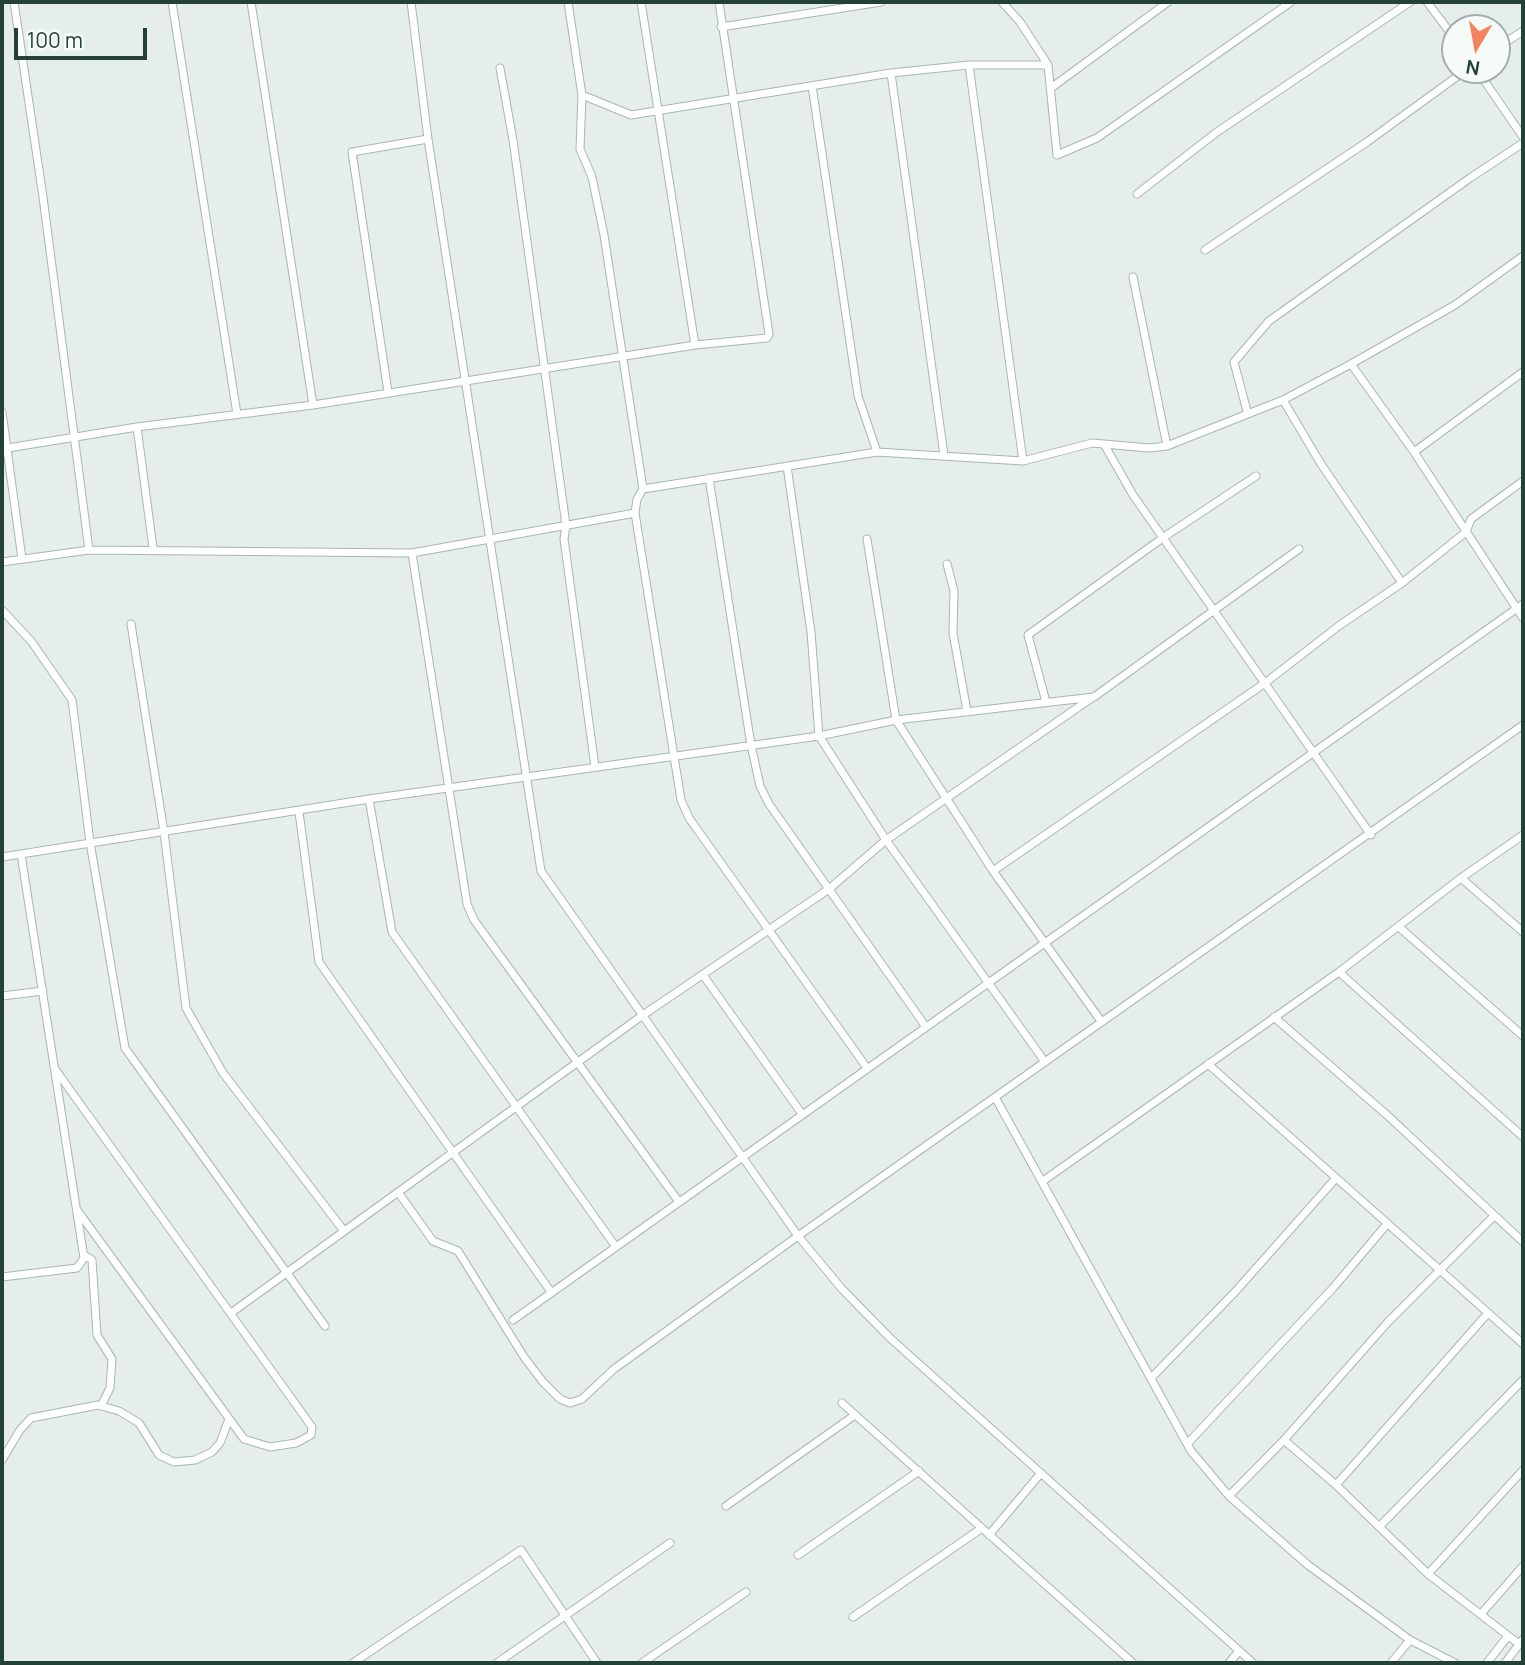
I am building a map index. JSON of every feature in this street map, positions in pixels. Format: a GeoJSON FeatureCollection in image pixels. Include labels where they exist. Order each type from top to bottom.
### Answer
{"type":"FeatureCollection","features":[{"type":"Feature","properties":{"kind":"street"},"geometry":{"type":"LineString","coordinates":[[14,2],[76,437],[89,550]]}},
{"type":"Feature","properties":{"kind":"street"},"geometry":{"type":"LineString","coordinates":[[172,2],[237,414]]}},
{"type":"Feature","properties":{"kind":"street"},"geometry":{"type":"LineString","coordinates":[[251,2],[313,405]]}},
{"type":"Feature","properties":{"kind":"street"},"geometry":{"type":"LineString","coordinates":[[411,2],[428,139],[541,871],[798,1236],[890,1338],[1253,1663]]}},
{"type":"Feature","properties":{"kind":"street"},"geometry":{"type":"LineString","coordinates":[[568,2],[582,95],[580,149],[592,177],[604,235],[643,489],[637,499],[635,513],[681,800],[689,818],[867,1068]]}},
{"type":"Feature","properties":{"kind":"street"},"geometry":{"type":"LineString","coordinates":[[641,2],[695,345]]}},
{"type":"Feature","properties":{"kind":"street"},"geometry":{"type":"LineString","coordinates":[[4,449],[137,427],[313,405],[695,345],[767,338],[769,334],[719,2]]}},
{"type":"Feature","properties":{"kind":"street"},"geometry":{"type":"LineString","coordinates":[[721,27],[881,2]]}},
{"type":"Feature","properties":{"kind":"street"},"geometry":{"type":"LineString","coordinates":[[1002,2],[1020,22],[1048,65],[1057,155],[1097,138],[1290,2]]}},
{"type":"Feature","properties":{"kind":"street"},"geometry":{"type":"LineString","coordinates":[[1051,88],[1168,2]]}},
{"type":"Feature","properties":{"kind":"street"},"geometry":{"type":"LineString","coordinates":[[1137,194],[1217,132],[1410,2]]}},
{"type":"Feature","properties":{"kind":"street"},"geometry":{"type":"LineString","coordinates":[[1427,2],[1441,20]]}},
{"type":"Feature","properties":{"kind":"street"},"geometry":{"type":"LineString","coordinates":[[582,95],[631,115],[891,73],[969,65],[1048,65]]}},
{"type":"Feature","properties":{"kind":"street"},"geometry":{"type":"LineString","coordinates":[[969,65],[1023,461]]}},
{"type":"Feature","properties":{"kind":"street"},"geometry":{"type":"LineString","coordinates":[[500,68],[513,140],[542,369],[566,525],[564,539],[595,767]]}},
{"type":"Feature","properties":{"kind":"street"},"geometry":{"type":"LineString","coordinates":[[891,73],[944,455]]}},
{"type":"Feature","properties":{"kind":"street"},"geometry":{"type":"LineString","coordinates":[[1205,250],[1367,142],[1447,84]]}},
{"type":"Feature","properties":{"kind":"street"},"geometry":{"type":"LineString","coordinates":[[1487,84],[1523,137]]}},
{"type":"Feature","properties":{"kind":"street"},"geometry":{"type":"LineString","coordinates":[[812,86],[858,396],[877,452]]}},
{"type":"Feature","properties":{"kind":"street"},"geometry":{"type":"LineString","coordinates":[[388,392],[352,152],[428,139]]}},
{"type":"Feature","properties":{"kind":"street"},"geometry":{"type":"LineString","coordinates":[[1247,411],[1234,362],[1269,321],[1436,201],[1523,143]]}},
{"type":"Feature","properties":{"kind":"street"},"geometry":{"type":"LineString","coordinates":[[643,489],[877,452],[1023,461],[1092,443],[1149,448],[1167,446],[1247,411],[1283,400],[1351,364],[1455,305],[1523,256]]}},
{"type":"Feature","properties":{"kind":"street"},"geometry":{"type":"LineString","coordinates":[[1133,277],[1167,446]]}},
{"type":"Feature","properties":{"kind":"street"},"geometry":{"type":"LineString","coordinates":[[1351,364],[1520,606],[1523,618]]}},
{"type":"Feature","properties":{"kind":"street"},"geometry":{"type":"LineString","coordinates":[[1415,452],[1523,372]]}},
{"type":"Feature","properties":{"kind":"street"},"geometry":{"type":"LineString","coordinates":[[1283,400],[1321,464],[1402,583]]}},
{"type":"Feature","properties":{"kind":"street"},"geometry":{"type":"LineString","coordinates":[[2,412],[4,449],[22,559]]}},
{"type":"Feature","properties":{"kind":"street"},"geometry":{"type":"LineString","coordinates":[[137,427],[153,548]]}},
{"type":"Feature","properties":{"kind":"street"},"geometry":{"type":"LineString","coordinates":[[1104,444],[1133,495],[1371,835]]}},
{"type":"Feature","properties":{"kind":"street"},"geometry":{"type":"LineString","coordinates":[[787,466],[811,632],[819,736],[886,840],[1045,1062]]}},
{"type":"Feature","properties":{"kind":"street"},"geometry":{"type":"LineString","coordinates":[[1046,702],[1028,635],[1164,537],[1256,476]]}},
{"type":"Feature","properties":{"kind":"street"},"geometry":{"type":"LineString","coordinates":[[709,478],[751,745],[760,786],[769,804],[926,1027]]}},
{"type":"Feature","properties":{"kind":"street"},"geometry":{"type":"LineString","coordinates":[[993,871],[1265,683],[1340,625],[1402,583],[1466,532],[1471,519],[1523,481]]}},
{"type":"Feature","properties":{"kind":"street"},"geometry":{"type":"LineString","coordinates":[[2,562],[89,550],[153,548],[412,553],[635,513]]}},
{"type":"Feature","properties":{"kind":"street"},"geometry":{"type":"LineString","coordinates":[[867,540],[896,720],[993,871],[1101,1021]]}},
{"type":"Feature","properties":{"kind":"street"},"geometry":{"type":"LineString","coordinates":[[230,1313],[643,1016],[830,889],[886,840],[1094,697],[1299,549]]}},
{"type":"Feature","properties":{"kind":"street"},"geometry":{"type":"LineString","coordinates":[[412,553],[467,904],[474,920],[679,1202]]}},
{"type":"Feature","properties":{"kind":"street"},"geometry":{"type":"LineString","coordinates":[[947,564],[954,591],[953,633],[967,711]]}},
{"type":"Feature","properties":{"kind":"street"},"geometry":{"type":"LineString","coordinates":[[513,1320],[1520,606]]}},
{"type":"Feature","properties":{"kind":"street"},"geometry":{"type":"LineString","coordinates":[[2,610],[31,641],[72,700],[90,842],[125,1048],[285,1274],[325,1326]]}},
{"type":"Feature","properties":{"kind":"street"},"geometry":{"type":"LineString","coordinates":[[131,624],[164,832],[187,1008],[223,1073],[344,1231]]}},
{"type":"Feature","properties":{"kind":"street"},"geometry":{"type":"LineString","coordinates":[[2,857],[369,799],[819,736],[896,720],[1094,697]]}},
{"type":"Feature","properties":{"kind":"street"},"geometry":{"type":"LineString","coordinates":[[398,1192],[433,1241],[458,1251],[524,1357],[560,1399],[570,1403],[582,1399],[614,1369],[798,1236],[1101,1021],[1371,835],[1523,725]]}},
{"type":"Feature","properties":{"kind":"street"},"geometry":{"type":"LineString","coordinates":[[369,799],[392,932],[616,1247]]}},
{"type":"Feature","properties":{"kind":"street"},"geometry":{"type":"LineString","coordinates":[[299,812],[318,962],[551,1292]]}},
{"type":"Feature","properties":{"kind":"street"},"geometry":{"type":"LineString","coordinates":[[1043,1181],[1339,972],[1461,878],[1523,835]]}},
{"type":"Feature","properties":{"kind":"street"},"geometry":{"type":"LineString","coordinates":[[2,1277],[77,1268],[82,1264],[84,1255],[21,854]]}},
{"type":"Feature","properties":{"kind":"street"},"geometry":{"type":"LineString","coordinates":[[1461,878],[1523,932]]}},
{"type":"Feature","properties":{"kind":"street"},"geometry":{"type":"LineString","coordinates":[[1399,926],[1523,1036]]}},
{"type":"Feature","properties":{"kind":"street"},"geometry":{"type":"LineString","coordinates":[[1339,972],[1523,1138]]}},
{"type":"Feature","properties":{"kind":"street"},"geometry":{"type":"LineString","coordinates":[[703,975],[802,1114]]}},
{"type":"Feature","properties":{"kind":"street"},"geometry":{"type":"LineString","coordinates":[[2,996],[43,990]]}},
{"type":"Feature","properties":{"kind":"street"},"geometry":{"type":"LineString","coordinates":[[1274,1017],[1387,1115],[1523,1242]]}},
{"type":"Feature","properties":{"kind":"street"},"geometry":{"type":"LineString","coordinates":[[1208,1064],[1523,1344]]}},
{"type":"Feature","properties":{"kind":"street"},"geometry":{"type":"LineString","coordinates":[[55,1069],[312,1427],[311,1435],[296,1443],[262,1445],[244,1439],[77,1210]]}},
{"type":"Feature","properties":{"kind":"street"},"geometry":{"type":"LineString","coordinates":[[995,1097],[1188,1443],[1229,1496],[1308,1565],[1410,1640],[1455,1663]]}},
{"type":"Feature","properties":{"kind":"street"},"geometry":{"type":"LineString","coordinates":[[1153,1377],[1235,1292],[1336,1178]]}},
{"type":"Feature","properties":{"kind":"street"},"geometry":{"type":"LineString","coordinates":[[1229,1496],[1284,1440],[1388,1322],[1442,1272],[1494,1216]]}},
{"type":"Feature","properties":{"kind":"street"},"geometry":{"type":"LineString","coordinates":[[1188,1443],[1333,1288],[1387,1224]]}},
{"type":"Feature","properties":{"kind":"street"},"geometry":{"type":"LineString","coordinates":[[84,1255],[92,1261],[97,1335],[111,1359],[110,1388],[101,1406]]}},
{"type":"Feature","properties":{"kind":"street"},"geometry":{"type":"LineString","coordinates":[[1336,1485],[1488,1313]]}},
{"type":"Feature","properties":{"kind":"street"},"geometry":{"type":"LineString","coordinates":[[1379,1527],[1523,1380]]}},
{"type":"Feature","properties":{"kind":"street"},"geometry":{"type":"LineString","coordinates":[[842,1403],[1133,1663]]}},
{"type":"Feature","properties":{"kind":"street"},"geometry":{"type":"LineString","coordinates":[[2,1460],[20,1430],[31,1418],[101,1406],[120,1411],[139,1423],[159,1455],[174,1462],[195,1460],[212,1452],[220,1443],[229,1419]]}},
{"type":"Feature","properties":{"kind":"street"},"geometry":{"type":"LineString","coordinates":[[726,1506],[855,1415]]}},
{"type":"Feature","properties":{"kind":"street"},"geometry":{"type":"LineString","coordinates":[[1284,1440],[1336,1485],[1428,1574],[1508,1636],[1521,1641],[1505,1663]]}},
{"type":"Feature","properties":{"kind":"street"},"geometry":{"type":"LineString","coordinates":[[1428,1574],[1523,1469]]}},
{"type":"Feature","properties":{"kind":"street"},"geometry":{"type":"LineString","coordinates":[[798,1555],[919,1471]]}},
{"type":"Feature","properties":{"kind":"street"},"geometry":{"type":"LineString","coordinates":[[989,1535],[1041,1473]]}},
{"type":"Feature","properties":{"kind":"street"},"geometry":{"type":"LineString","coordinates":[[853,1617],[982,1528]]}},
{"type":"Feature","properties":{"kind":"street"},"geometry":{"type":"LineString","coordinates":[[497,1663],[670,1543]]}},
{"type":"Feature","properties":{"kind":"street"},"geometry":{"type":"LineString","coordinates":[[356,1662],[521,1550],[597,1663]]}},
{"type":"Feature","properties":{"kind":"street"},"geometry":{"type":"LineString","coordinates":[[1482,1614],[1523,1566]]}},
{"type":"Feature","properties":{"kind":"street"},"geometry":{"type":"LineString","coordinates":[[642,1663],[746,1592]]}},
{"type":"Feature","properties":{"kind":"street"},"geometry":{"type":"LineString","coordinates":[[1487,1663],[1508,1636]]}},
{"type":"Feature","properties":{"kind":"street"},"geometry":{"type":"LineString","coordinates":[[1391,1663],[1410,1640]]}},
{"type":"Feature","properties":{"kind":"street"},"geometry":{"type":"LineString","coordinates":[[1229,1663],[1240,1651]]}}]}
